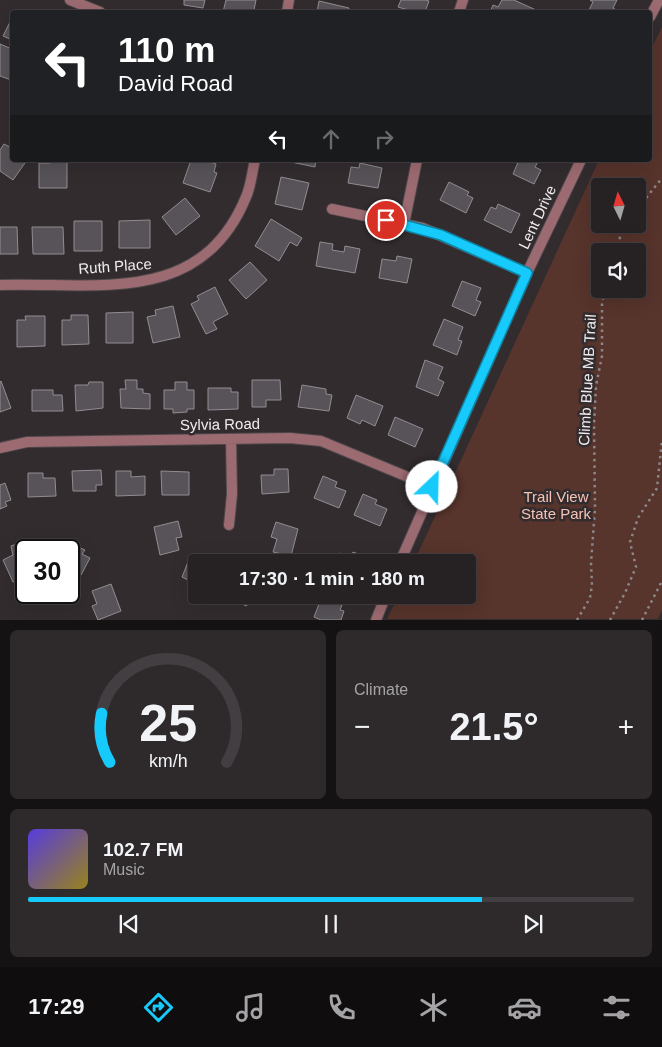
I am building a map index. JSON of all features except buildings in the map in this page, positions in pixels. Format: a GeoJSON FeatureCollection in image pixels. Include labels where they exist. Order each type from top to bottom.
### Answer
{"type":"FeatureCollection","features":[{"type":"Feature","properties":{"kind":"street"},"geometry":{"type":"LineString","coordinates":[[70,0],[82,9]]}},
{"type":"Feature","properties":{"kind":"street"},"geometry":{"type":"LineString","coordinates":[[652,13],[658,0]]}},
{"type":"Feature","properties":{"kind":"street","name":"Ruth Place"},"geometry":{"type":"LineString","coordinates":[[0,285],[126,283],[149,281],[174,274],[198,260],[227,234],[247,195],[255,162]]}},
{"type":"Feature","properties":{"kind":"street"},"geometry":{"type":"LineString","coordinates":[[404,224],[417,162]]}},
{"type":"Feature","properties":{"kind":"street","name":"Lent Drive"},"geometry":{"type":"LineString","coordinates":[[403,554],[527,273],[580,162]]}},
{"type":"Feature","properties":{"kind":"street"},"geometry":{"type":"LineString","coordinates":[[332,209],[404,224],[441,235],[527,273]]}},
{"type":"Feature","properties":{"kind":"street","name":"Sylvia Road"},"geometry":{"type":"LineString","coordinates":[[0,448],[28,442],[290,438],[321,441],[432,487]]}},
{"type":"Feature","properties":{"kind":"street"},"geometry":{"type":"LineString","coordinates":[[229,524],[232,494],[231,439]]}},
{"type":"Feature","properties":{"kind":"street"},"geometry":{"type":"LineString","coordinates":[[376,620],[382,604]]}},
{"type":"Feature","properties":{"kind":"path"},"geometry":{"type":"LineString","coordinates":[[646,198],[662,178]]}},
{"type":"Feature","properties":{"kind":"path","name":"Climb Blue MB Trail"},"geometry":{"type":"LineString","coordinates":[[577,620],[590,598],[592,585],[591,564],[595,508],[594,424],[596,386],[602,356],[603,298]]}},
{"type":"Feature","properties":{"kind":"path"},"geometry":{"type":"LineString","coordinates":[[610,620],[625,593],[636,567],[630,542],[638,518],[657,488],[662,440]]}},
{"type":"Feature","properties":{"kind":"path"},"geometry":{"type":"LineString","coordinates":[[642,620],[662,581]]}},
{"type":"Feature","properties":{"kind":"green space","name":"Trail View State Park"},"geometry":{"type":"Polygon","coordinates":[[[662,27],[662,610],[658,619],[387,619],[394,604],[476,604],[476,554],[418,554],[598,162],[652,162],[652,48],[662,27]]]}},
{"type":"Feature","properties":{"kind":"route"},"geometry":{"type":"LineString","coordinates":[[386,220],[423,228],[527,273],[432,487]]}}]}
